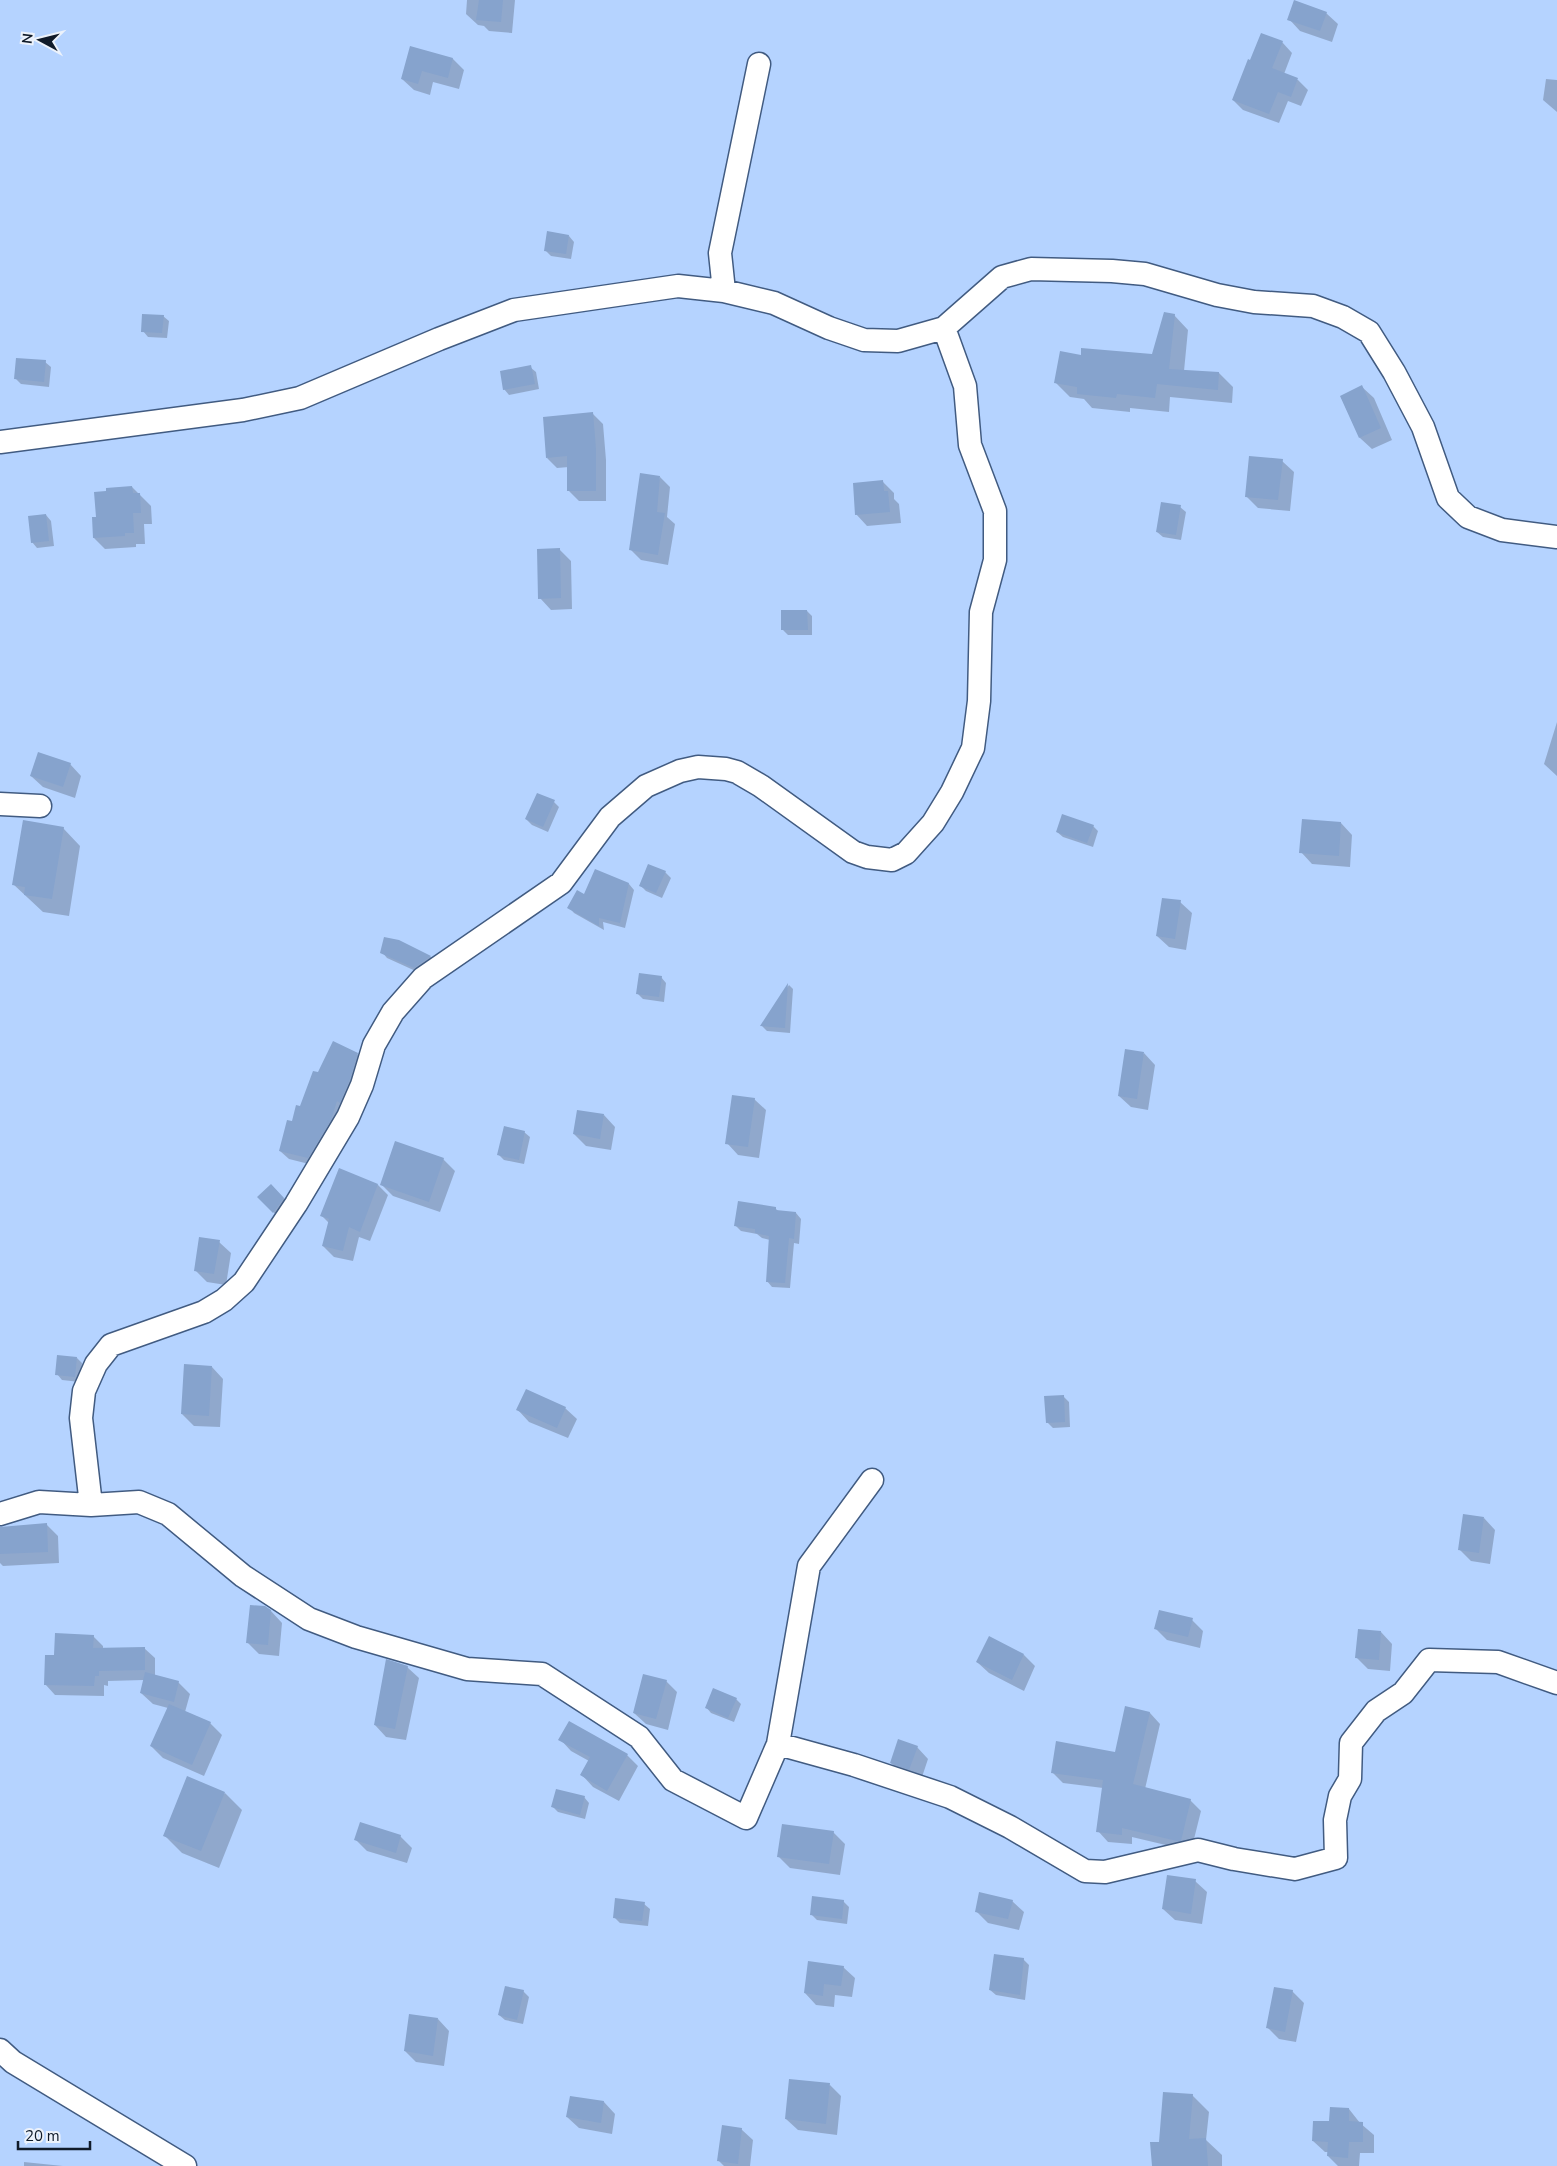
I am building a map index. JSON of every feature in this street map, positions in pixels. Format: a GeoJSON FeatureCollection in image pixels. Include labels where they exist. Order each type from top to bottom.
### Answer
{"type":"FeatureCollection","features":[{"type":"Feature","properties":{"kind":"street"},"geometry":{"type":"LineString","coordinates":[[724,291],[720,253],[759,64]]}},
{"type":"Feature","properties":{"kind":"street"},"geometry":{"type":"LineString","coordinates":[[0,442],[243,410],[300,398],[514,310],[678,286],[724,291],[774,304],[829,328],[864,340],[898,341],[944,328],[1002,277],[1031,269],[1112,270],[1146,274],[1217,295],[1245,300],[1313,306],[1343,317],[1369,332],[1394,372],[1423,427],[1435,456],[1440,479],[1448,498],[1468,517],[1502,530],[1557,537]]}},
{"type":"Feature","properties":{"kind":"street"},"geometry":{"type":"LineString","coordinates":[[91,1505],[81,1418],[84,1391],[96,1364],[111,1345],[204,1312],[224,1300],[244,1282],[296,1204],[348,1117],[362,1085],[374,1045],[393,1012],[423,978],[561,883],[610,817],[646,786],[680,770],[698,767],[726,769],[737,772],[761,786],[853,852],[867,857],[892,860],[906,853],[933,823],[952,792],[973,748],[979,701],[981,612],[995,560],[995,511],[970,445],[965,386],[944,328]]}},
{"type":"Feature","properties":{"kind":"street"},"geometry":{"type":"LineString","coordinates":[[0,804],[40,806]]}},
{"type":"Feature","properties":{"kind":"street"},"geometry":{"type":"LineString","coordinates":[[0,1514],[39,1502],[91,1505],[139,1502],[168,1514],[243,1576],[309,1619],[332,1629],[467,1668],[542,1674],[638,1737],[673,1780],[746,1818],[778,1744],[809,1566],[872,1480]]}},
{"type":"Feature","properties":{"kind":"street"},"geometry":{"type":"LineString","coordinates":[[778,1744],[854,1765],[950,1797],[1010,1827],[1085,1871],[1105,1872],[1198,1850],[1234,1859],[1296,1869],[1336,1858],[1334,1820],[1340,1796],[1350,1778],[1351,1743],[1376,1711],[1403,1693],[1429,1660],[1498,1662],[1557,1683]]}},
{"type":"Feature","properties":{"kind":"street"},"geometry":{"type":"LineString","coordinates":[[0,2050],[12,2062],[185,2166]]}},
{"type":"Feature","properties":{"kind":"building"},"geometry":{"type":"Polygon","coordinates":[[[479,0],[503,0],[501,22],[476,20],[479,0]]]}},
{"type":"Feature","properties":{"kind":"building"},"geometry":{"type":"Polygon","coordinates":[[[1294,0],[1327,12],[1320,31],[1287,20],[1294,0]]]}},
{"type":"Feature","properties":{"kind":"building"},"geometry":{"type":"Polygon","coordinates":[[[1261,33],[1283,41],[1272,68],[1298,78],[1291,97],[1278,92],[1269,114],[1232,100],[1248,59],[1250,60],[1261,33]]]}},
{"type":"Feature","properties":{"kind":"building"},"geometry":{"type":"Polygon","coordinates":[[[410,46],[453,58],[448,78],[422,71],[418,84],[401,79],[410,46]]]}},
{"type":"Feature","properties":{"kind":"building"},"geometry":{"type":"Polygon","coordinates":[[[547,231],[569,235],[566,254],[544,251],[547,231]]]}},
{"type":"Feature","properties":{"kind":"building"},"geometry":{"type":"Polygon","coordinates":[[[1164,312],[1175,314],[1169,369],[1219,372],[1218,390],[1157,384],[1155,398],[1117,394],[1116,398],[1077,394],[1077,387],[1054,383],[1060,351],[1081,355],[1081,348],[1152,354],[1164,312]]]}},
{"type":"Feature","properties":{"kind":"building"},"geometry":{"type":"Polygon","coordinates":[[[142,314],[164,315],[162,333],[141,332],[142,314]]]}},
{"type":"Feature","properties":{"kind":"building"},"geometry":{"type":"Polygon","coordinates":[[[16,358],[46,360],[44,382],[14,379],[16,358]]]}},
{"type":"Feature","properties":{"kind":"building"},"geometry":{"type":"Polygon","coordinates":[[[531,365],[535,384],[503,390],[500,371],[531,365]]]}},
{"type":"Feature","properties":{"kind":"building"},"geometry":{"type":"Polygon","coordinates":[[[1362,385],[1381,428],[1359,438],[1340,396],[1362,385]]]}},
{"type":"Feature","properties":{"kind":"building"},"geometry":{"type":"Polygon","coordinates":[[[593,412],[596,449],[596,491],[567,491],[567,456],[546,458],[543,417],[593,412]]]}},
{"type":"Feature","properties":{"kind":"building"},"geometry":{"type":"Polygon","coordinates":[[[1249,456],[1283,459],[1278,500],[1245,497],[1249,456]]]}},
{"type":"Feature","properties":{"kind":"building"},"geometry":{"type":"Polygon","coordinates":[[[640,473],[660,476],[657,512],[665,513],[658,555],[629,550],[640,473]]]}},
{"type":"Feature","properties":{"kind":"building"},"geometry":{"type":"Polygon","coordinates":[[[883,480],[884,491],[888,491],[890,512],[855,515],[853,483],[883,480]]]}},
{"type":"Feature","properties":{"kind":"building"},"geometry":{"type":"Polygon","coordinates":[[[132,486],[133,493],[140,493],[141,513],[133,513],[134,533],[125,533],[125,536],[93,538],[92,517],[96,517],[94,492],[106,491],[106,488],[132,486]]]}},
{"type":"Feature","properties":{"kind":"building"},"geometry":{"type":"Polygon","coordinates":[[[1161,502],[1181,505],[1176,535],[1156,532],[1161,502]]]}},
{"type":"Feature","properties":{"kind":"building"},"geometry":{"type":"Polygon","coordinates":[[[46,514],[49,541],[31,543],[28,516],[46,514]]]}},
{"type":"Feature","properties":{"kind":"building"},"geometry":{"type":"Polygon","coordinates":[[[560,548],[561,598],[538,599],[537,549],[560,548]]]}},
{"type":"Feature","properties":{"kind":"building"},"geometry":{"type":"Polygon","coordinates":[[[781,610],[807,610],[808,630],[781,630],[781,610]]]}},
{"type":"Feature","properties":{"kind":"building"},"geometry":{"type":"Polygon","coordinates":[[[38,752],[71,763],[63,787],[30,776],[38,752]]]}},
{"type":"Feature","properties":{"kind":"building"},"geometry":{"type":"Polygon","coordinates":[[[537,793],[555,800],[543,827],[525,819],[537,793]]]}},
{"type":"Feature","properties":{"kind":"building"},"geometry":{"type":"Polygon","coordinates":[[[1062,814],[1094,825],[1087,843],[1056,832],[1062,814]]]}},
{"type":"Feature","properties":{"kind":"building"},"geometry":{"type":"Polygon","coordinates":[[[1302,819],[1341,822],[1339,856],[1299,853],[1302,819]]]}},
{"type":"Feature","properties":{"kind":"building"},"geometry":{"type":"Polygon","coordinates":[[[23,820],[64,827],[52,899],[24,895],[25,887],[12,885],[23,820]]]}},
{"type":"Feature","properties":{"kind":"building"},"geometry":{"type":"Polygon","coordinates":[[[648,864],[666,871],[656,893],[639,886],[648,864]]]}},
{"type":"Feature","properties":{"kind":"building"},"geometry":{"type":"Polygon","coordinates":[[[595,869],[629,883],[620,923],[599,918],[599,926],[567,908],[577,890],[584,894],[595,869]]]}},
{"type":"Feature","properties":{"kind":"building"},"geometry":{"type":"Polygon","coordinates":[[[1162,898],[1181,900],[1175,939],[1156,936],[1162,898]]]}},
{"type":"Feature","properties":{"kind":"building"},"geometry":{"type":"Polygon","coordinates":[[[384,937],[399,940],[431,956],[414,968],[380,953],[384,937]]]}},
{"type":"Feature","properties":{"kind":"building"},"geometry":{"type":"Polygon","coordinates":[[[639,973],[662,976],[659,997],[636,994],[639,973]]]}},
{"type":"Feature","properties":{"kind":"building"},"geometry":{"type":"Polygon","coordinates":[[[788,983],[785,1028],[760,1026],[788,983]]]}},
{"type":"Feature","properties":{"kind":"building"},"geometry":{"type":"Polygon","coordinates":[[[333,1041],[358,1053],[340,1103],[337,1101],[331,1120],[308,1158],[279,1151],[287,1120],[292,1121],[296,1105],[300,1106],[313,1071],[318,1072],[333,1041]]]}},
{"type":"Feature","properties":{"kind":"building"},"geometry":{"type":"Polygon","coordinates":[[[1125,1049],[1144,1052],[1137,1099],[1118,1096],[1125,1049]]]}},
{"type":"Feature","properties":{"kind":"building"},"geometry":{"type":"Polygon","coordinates":[[[732,1095],[755,1098],[748,1147],[725,1144],[732,1095]]]}},
{"type":"Feature","properties":{"kind":"building"},"geometry":{"type":"Polygon","coordinates":[[[577,1110],[604,1114],[600,1139],[573,1134],[577,1110]]]}},
{"type":"Feature","properties":{"kind":"building"},"geometry":{"type":"Polygon","coordinates":[[[504,1126],[525,1131],[519,1160],[497,1155],[504,1126]]]}},
{"type":"Feature","properties":{"kind":"building"},"geometry":{"type":"Polygon","coordinates":[[[395,1141],[444,1158],[429,1202],[380,1185],[395,1141]]]}},
{"type":"Feature","properties":{"kind":"building"},"geometry":{"type":"Polygon","coordinates":[[[339,1168],[378,1184],[360,1232],[349,1227],[343,1251],[322,1246],[329,1219],[320,1216],[339,1168]]]}},
{"type":"Feature","properties":{"kind":"building"},"geometry":{"type":"Polygon","coordinates":[[[271,1184],[284,1198],[273,1213],[257,1197],[271,1184]]]}},
{"type":"Feature","properties":{"kind":"building"},"geometry":{"type":"Polygon","coordinates":[[[738,1201],[776,1207],[776,1210],[796,1212],[794,1239],[789,1238],[785,1283],[766,1282],[769,1236],[755,1233],[755,1229],[734,1226],[738,1201]]]}},
{"type":"Feature","properties":{"kind":"building"},"geometry":{"type":"Polygon","coordinates":[[[199,1237],[220,1240],[214,1274],[194,1271],[199,1237]]]}},
{"type":"Feature","properties":{"kind":"building"},"geometry":{"type":"Polygon","coordinates":[[[57,1355],[77,1357],[75,1377],[55,1375],[57,1355]]]}},
{"type":"Feature","properties":{"kind":"building"},"geometry":{"type":"Polygon","coordinates":[[[184,1364],[212,1366],[209,1416],[181,1414],[184,1364]]]}},
{"type":"Feature","properties":{"kind":"building"},"geometry":{"type":"Polygon","coordinates":[[[526,1389],[566,1407],[557,1428],[516,1410],[526,1389]]]}},
{"type":"Feature","properties":{"kind":"building"},"geometry":{"type":"Polygon","coordinates":[[[1064,1395],[1065,1422],[1046,1423],[1044,1396],[1064,1395]]]}},
{"type":"Feature","properties":{"kind":"building"},"geometry":{"type":"Polygon","coordinates":[[[1463,1514],[1484,1517],[1479,1553],[1458,1550],[1463,1514]]]}},
{"type":"Feature","properties":{"kind":"building"},"geometry":{"type":"Polygon","coordinates":[[[47,1523],[48,1552],[0,1554],[0,1527],[47,1523]]]}},
{"type":"Feature","properties":{"kind":"building"},"geometry":{"type":"Polygon","coordinates":[[[250,1605],[265,1606],[271,1610],[268,1645],[246,1643],[250,1605]]]}},
{"type":"Feature","properties":{"kind":"building"},"geometry":{"type":"Polygon","coordinates":[[[1159,1610],[1193,1618],[1188,1637],[1154,1629],[1159,1610]]]}},
{"type":"Feature","properties":{"kind":"building"},"geometry":{"type":"Polygon","coordinates":[[[1358,1629],[1381,1631],[1379,1660],[1355,1658],[1358,1629]]]}},
{"type":"Feature","properties":{"kind":"building"},"geometry":{"type":"Polygon","coordinates":[[[55,1633],[94,1635],[93,1648],[145,1647],[145,1670],[99,1671],[99,1676],[95,1676],[94,1686],[44,1685],[45,1655],[54,1655],[55,1633]]]}},
{"type":"Feature","properties":{"kind":"building"},"geometry":{"type":"Polygon","coordinates":[[[989,1636],[1024,1654],[1012,1680],[976,1662],[989,1636]]]}},
{"type":"Feature","properties":{"kind":"building"},"geometry":{"type":"Polygon","coordinates":[[[386,1659],[408,1666],[395,1729],[374,1725],[386,1659]]]}},
{"type":"Feature","properties":{"kind":"building"},"geometry":{"type":"Polygon","coordinates":[[[145,1672],[179,1681],[174,1702],[140,1693],[145,1672]]]}},
{"type":"Feature","properties":{"kind":"building"},"geometry":{"type":"Polygon","coordinates":[[[643,1674],[667,1680],[656,1719],[633,1713],[643,1674]]]}},
{"type":"Feature","properties":{"kind":"building"},"geometry":{"type":"Polygon","coordinates":[[[713,1688],[737,1698],[728,1718],[705,1708],[713,1688]]]}},
{"type":"Feature","properties":{"kind":"building"},"geometry":{"type":"Polygon","coordinates":[[[169,1704],[211,1722],[192,1765],[150,1746],[169,1704]]]}},
{"type":"Feature","properties":{"kind":"building"},"geometry":{"type":"Polygon","coordinates":[[[1125,1706],[1150,1712],[1133,1784],[1191,1799],[1181,1841],[1122,1828],[1122,1835],[1096,1832],[1103,1780],[1051,1773],[1056,1741],[1115,1752],[1125,1706]]]}},
{"type":"Feature","properties":{"kind":"building"},"geometry":{"type":"Polygon","coordinates":[[[569,1721],[628,1754],[607,1791],[580,1775],[590,1757],[558,1740],[569,1721]]]}},
{"type":"Feature","properties":{"kind":"building"},"geometry":{"type":"Polygon","coordinates":[[[898,1739],[918,1746],[909,1770],[890,1763],[898,1739]]]}},
{"type":"Feature","properties":{"kind":"building"},"geometry":{"type":"Polygon","coordinates":[[[187,1776],[225,1792],[201,1851],[163,1836],[187,1776]]]}},
{"type":"Feature","properties":{"kind":"building"},"geometry":{"type":"Polygon","coordinates":[[[556,1789],[585,1796],[580,1815],[551,1807],[556,1789]]]}},
{"type":"Feature","properties":{"kind":"building"},"geometry":{"type":"Polygon","coordinates":[[[360,1822],[401,1835],[396,1853],[354,1840],[360,1822]]]}},
{"type":"Feature","properties":{"kind":"building"},"geometry":{"type":"Polygon","coordinates":[[[782,1824],[834,1831],[829,1864],[777,1857],[782,1824]]]}},
{"type":"Feature","properties":{"kind":"building"},"geometry":{"type":"Polygon","coordinates":[[[1167,1875],[1196,1879],[1191,1914],[1162,1909],[1167,1875]]]}},
{"type":"Feature","properties":{"kind":"building"},"geometry":{"type":"Polygon","coordinates":[[[979,1892],[1013,1900],[1008,1919],[975,1912],[979,1892]]]}},
{"type":"Feature","properties":{"kind":"building"},"geometry":{"type":"Polygon","coordinates":[[[812,1896],[844,1900],[842,1919],[810,1915],[812,1896]]]}},
{"type":"Feature","properties":{"kind":"building"},"geometry":{"type":"Polygon","coordinates":[[[615,1898],[645,1902],[642,1921],[613,1918],[615,1898]]]}},
{"type":"Feature","properties":{"kind":"building"},"geometry":{"type":"Polygon","coordinates":[[[994,1954],[1024,1958],[1020,1995],[989,1990],[994,1954]]]}},
{"type":"Feature","properties":{"kind":"building"},"geometry":{"type":"Polygon","coordinates":[[[808,1961],[844,1966],[841,1986],[824,1984],[823,1996],[804,1993],[808,1961]]]}},
{"type":"Feature","properties":{"kind":"building"},"geometry":{"type":"Polygon","coordinates":[[[505,1986],[524,1990],[517,2020],[498,2015],[505,1986]]]}},
{"type":"Feature","properties":{"kind":"building"},"geometry":{"type":"Polygon","coordinates":[[[1274,1987],[1293,1990],[1285,2032],[1266,2028],[1274,1987]]]}},
{"type":"Feature","properties":{"kind":"building"},"geometry":{"type":"Polygon","coordinates":[[[409,2014],[438,2018],[433,2056],[404,2051],[409,2014]]]}},
{"type":"Feature","properties":{"kind":"building"},"geometry":{"type":"Polygon","coordinates":[[[789,2079],[830,2083],[826,2124],[785,2119],[789,2079]]]}},
{"type":"Feature","properties":{"kind":"building"},"geometry":{"type":"Polygon","coordinates":[[[1163,2092],[1193,2094],[1189,2139],[1206,2138],[1208,2166],[1152,2166],[1150,2142],[1159,2142],[1163,2092]]]}},
{"type":"Feature","properties":{"kind":"building"},"geometry":{"type":"Polygon","coordinates":[[[570,2096],[604,2101],[601,2123],[566,2117],[570,2096]]]}},
{"type":"Feature","properties":{"kind":"building"},"geometry":{"type":"Polygon","coordinates":[[[1330,2107],[1349,2108],[1349,2121],[1363,2122],[1363,2142],[1349,2142],[1348,2158],[1327,2156],[1328,2142],[1312,2141],[1313,2121],[1329,2121],[1330,2107]]]}},
{"type":"Feature","properties":{"kind":"building"},"geometry":{"type":"Polygon","coordinates":[[[722,2125],[742,2128],[738,2164],[717,2161],[722,2125]]]}}]}
